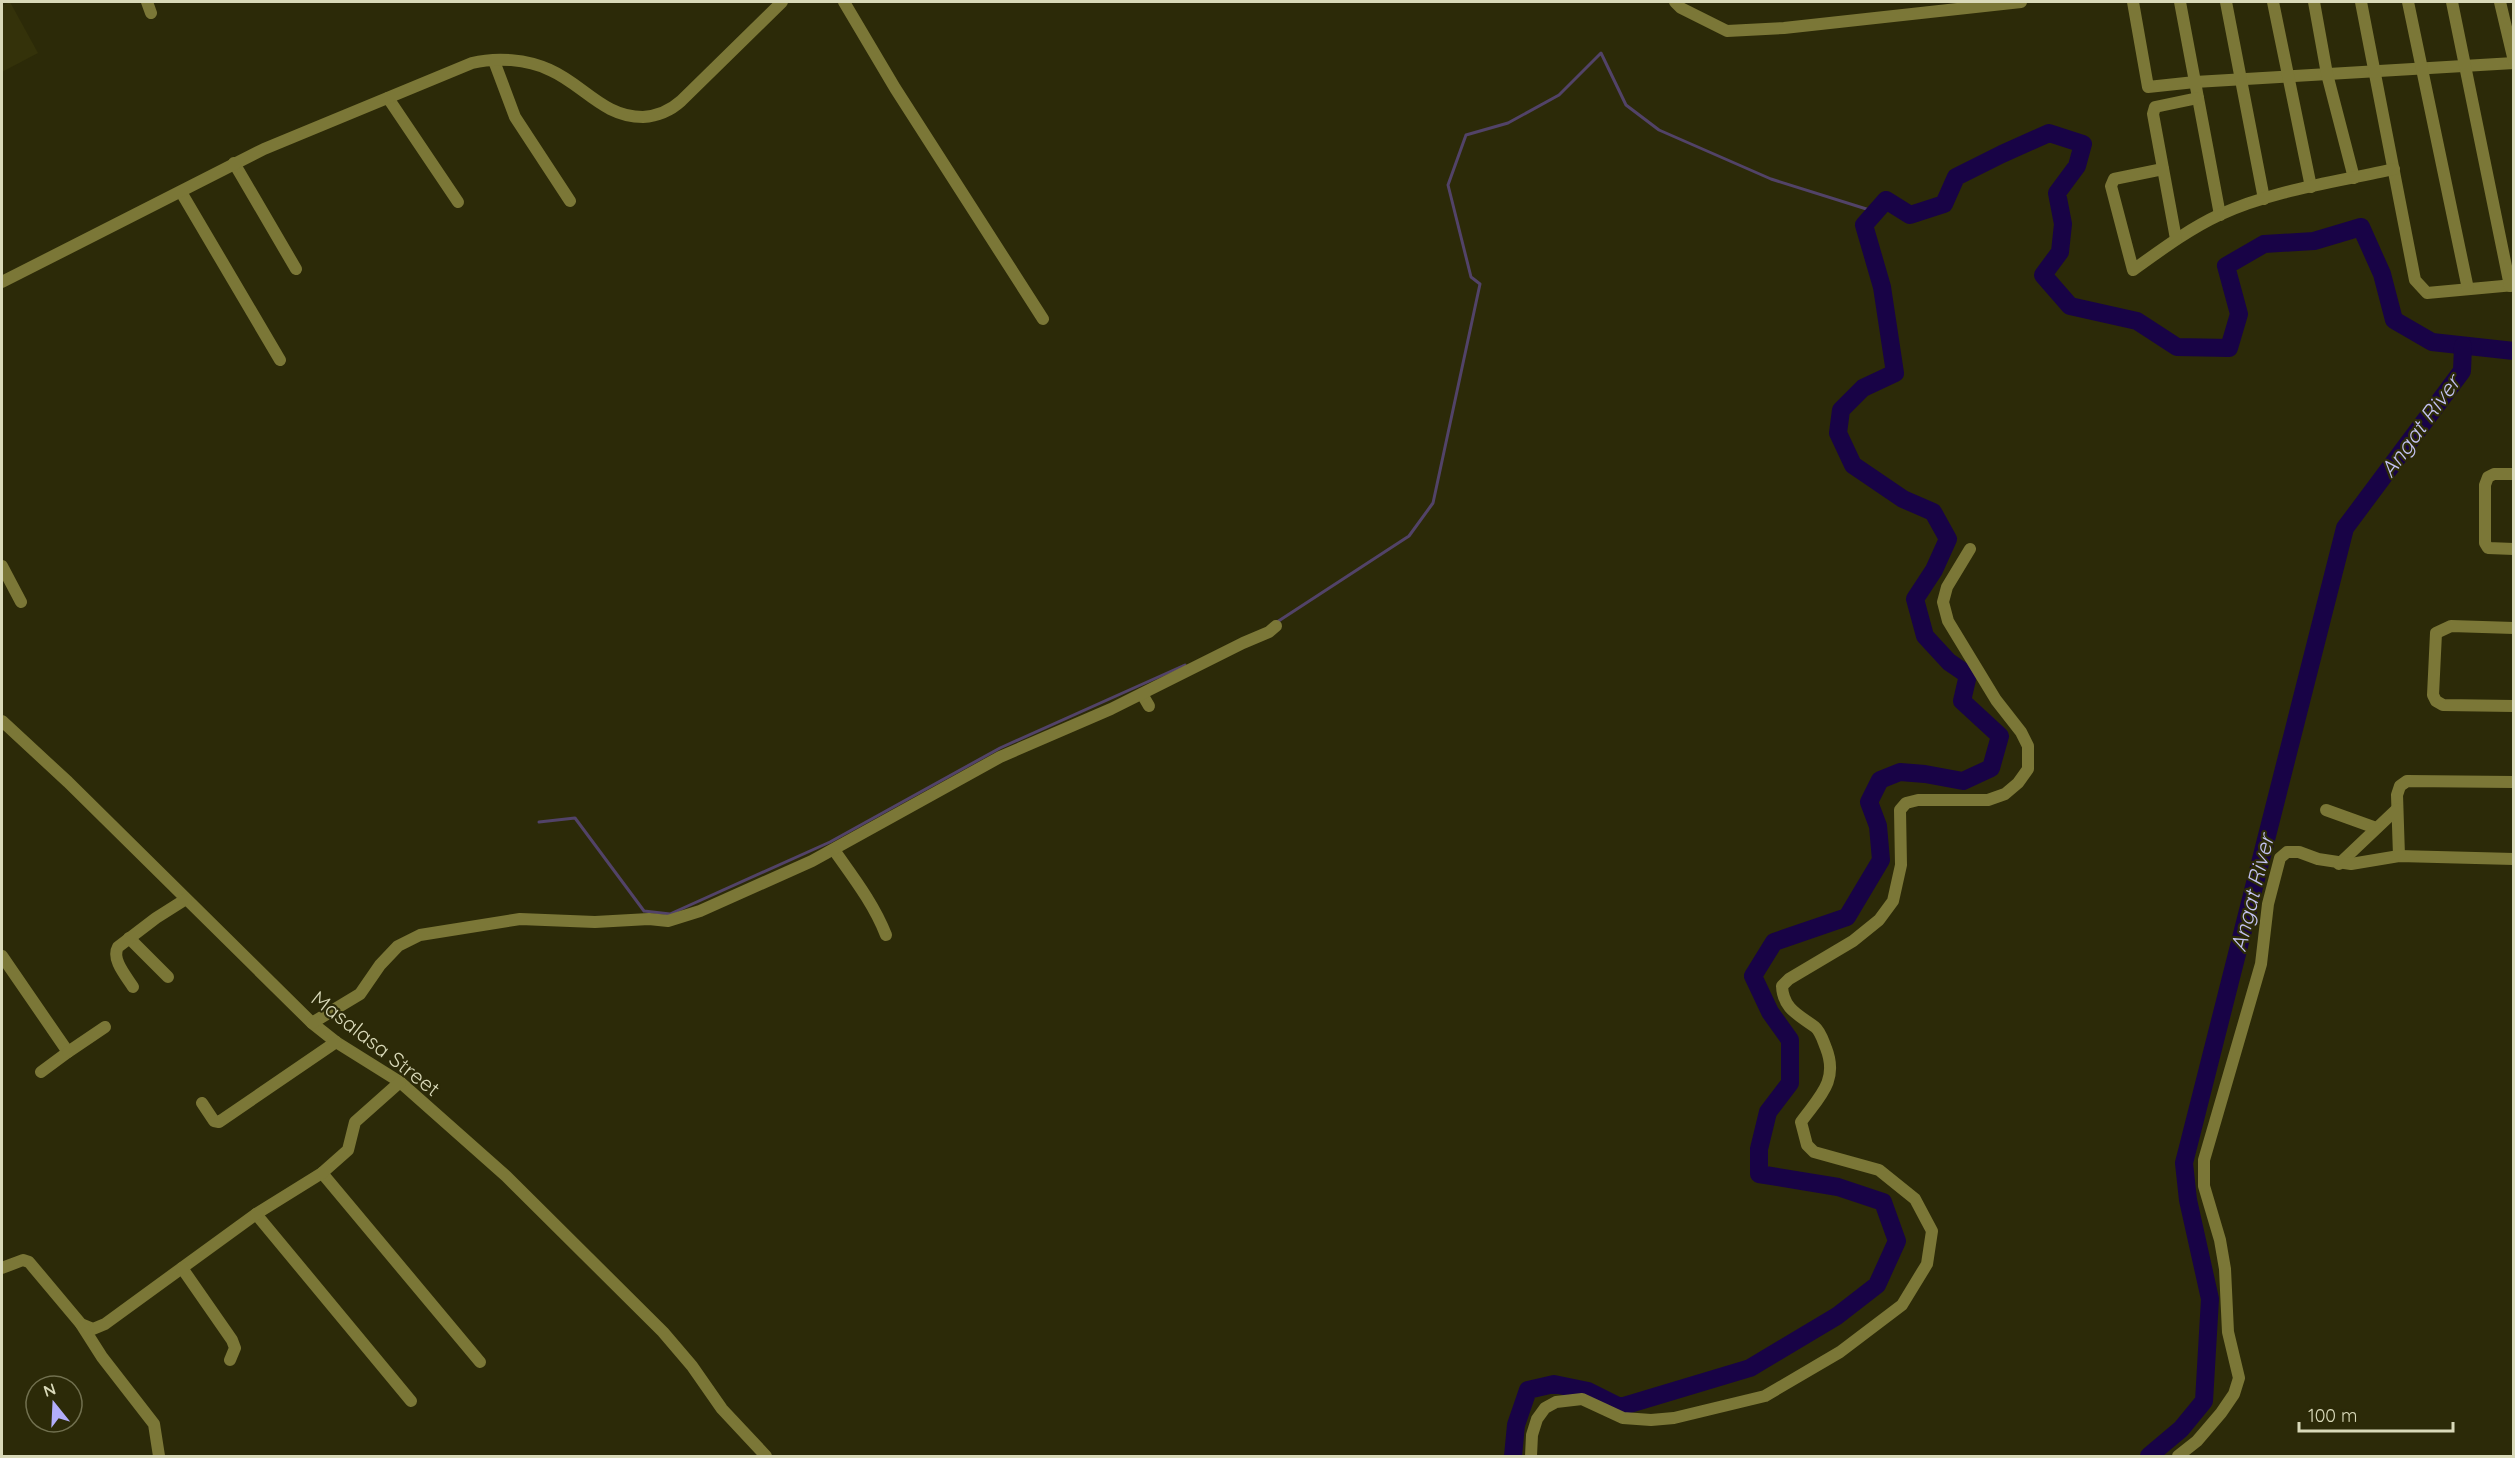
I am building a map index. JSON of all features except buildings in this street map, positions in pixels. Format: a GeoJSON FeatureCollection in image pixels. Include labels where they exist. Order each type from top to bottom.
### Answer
{"type":"FeatureCollection","features":[{"type":"Feature","properties":{"kind":"street"},"geometry":{"type":"LineString","coordinates":[[2,282],[234,163],[464,66],[494,61],[519,61],[541,66],[553,71],[608,110],[628,116],[650,116],[677,105],[782,2]]}},
{"type":"Feature","properties":{"kind":"street"},"geometry":{"type":"LineString","coordinates":[[844,2],[895,88],[1043,319]]}},
{"type":"Feature","properties":{"kind":"street"},"geometry":{"type":"LineString","coordinates":[[1675,2],[1681,8],[1727,31],[1784,28],[2021,2]]}},
{"type":"Feature","properties":{"kind":"street"},"geometry":{"type":"LineString","coordinates":[[2133,2],[2148,87],[2514,62],[2500,2]]}},
{"type":"Feature","properties":{"kind":"street"},"geometry":{"type":"LineString","coordinates":[[2180,2],[2220,215]]}},
{"type":"Feature","properties":{"kind":"street"},"geometry":{"type":"LineString","coordinates":[[2226,2],[2264,199]]}},
{"type":"Feature","properties":{"kind":"street"},"geometry":{"type":"LineString","coordinates":[[2273,2],[2311,187]]}},
{"type":"Feature","properties":{"kind":"street"},"geometry":{"type":"LineString","coordinates":[[2314,2],[2327,74],[2354,178]]}},
{"type":"Feature","properties":{"kind":"street"},"geometry":{"type":"LineString","coordinates":[[2361,2],[2415,280],[2427,293],[2512,286],[2452,2]]}},
{"type":"Feature","properties":{"kind":"street"},"geometry":{"type":"LineString","coordinates":[[2408,2],[2468,289]]}},
{"type":"Feature","properties":{"kind":"street"},"geometry":{"type":"LineString","coordinates":[[494,61],[515,117],[570,201]]}},
{"type":"Feature","properties":{"kind":"street"},"geometry":{"type":"LineString","coordinates":[[388,98],[458,202]]}},
{"type":"Feature","properties":{"kind":"street"},"geometry":{"type":"LineString","coordinates":[[2176,239],[2153,114],[2155,107],[2198,98]]}},
{"type":"Feature","properties":{"kind":"street"},"geometry":{"type":"LineString","coordinates":[[234,163],[296,269]]}},
{"type":"Feature","properties":{"kind":"street"},"geometry":{"type":"LineString","coordinates":[[2163,170],[2114,179],[2111,186],[2133,270],[2176,239],[2220,215],[2264,199],[2394,169]]}},
{"type":"Feature","properties":{"kind":"street"},"geometry":{"type":"LineString","coordinates":[[181,192],[280,360]]}},
{"type":"Feature","properties":{"kind":"street"},"geometry":{"type":"LineString","coordinates":[[2514,474],[2493,474],[2488,477],[2485,485],[2485,543],[2488,548],[2514,549]]}},
{"type":"Feature","properties":{"kind":"street"},"geometry":{"type":"LineString","coordinates":[[1531,1456],[1532,1435],[1537,1419],[1545,1407],[1556,1402],[1582,1399],[1623,1418],[1651,1420],[1674,1418],[1765,1396],[1840,1352],[1902,1305],[1927,1264],[1932,1231],[1915,1199],[1879,1170],[1814,1152],[1807,1145],[1801,1122],[1827,1087],[1832,1072],[1828,1053],[1818,1029],[1789,1009],[1782,986],[1853,941],[1879,920],[1893,901],[1901,865],[1900,810],[1906,803],[1918,800],[1988,800],[2005,794],[2018,783],[2028,769],[2028,746],[2021,732],[1996,700],[1948,621],[1943,603],[1947,587],[1970,549]]}},
{"type":"Feature","properties":{"kind":"street"},"geometry":{"type":"LineString","coordinates":[[2,566],[21,602]]}},
{"type":"Feature","properties":{"kind":"street"},"geometry":{"type":"LineString","coordinates":[[312,1023],[360,993],[393,951],[403,942],[414,937],[520,919],[595,922],[649,919],[668,921],[700,911],[834,850],[1000,757],[1142,694],[1269,632],[1276,626]]}},
{"type":"Feature","properties":{"kind":"street"},"geometry":{"type":"LineString","coordinates":[[2514,628],[2451,626],[2436,633],[2433,695],[2436,701],[2443,705],[2514,706]]}},
{"type":"Feature","properties":{"kind":"street"},"geometry":{"type":"LineString","coordinates":[[1142,694],[1149,706]]}},
{"type":"Feature","properties":{"kind":"street","name":"Masalasa Street"},"geometry":{"type":"LineString","coordinates":[[2,721],[68,782],[312,1023],[336,1042],[399,1082],[506,1176],[663,1332],[692,1366],[722,1409],[766,1456]]}},
{"type":"Feature","properties":{"kind":"street"},"geometry":{"type":"LineString","coordinates":[[2398,856],[2397,795],[2400,786],[2407,781],[2514,782]]}},
{"type":"Feature","properties":{"kind":"street"},"geometry":{"type":"LineString","coordinates":[[2339,864],[2397,809]]}},
{"type":"Feature","properties":{"kind":"street"},"geometry":{"type":"LineString","coordinates":[[2326,810],[2376,828]]}},
{"type":"Feature","properties":{"kind":"street"},"geometry":{"type":"LineString","coordinates":[[834,850],[875,912],[886,935]]}},
{"type":"Feature","properties":{"kind":"street"},"geometry":{"type":"LineString","coordinates":[[2178,1456],[2197,1441],[2221,1413],[2234,1394],[2239,1378],[2228,1332],[2225,1269],[2220,1240],[2204,1186],[2204,1160],[2261,964],[2268,904],[2280,858],[2287,852],[2299,852],[2339,864],[2373,862],[2398,856],[2514,859]]}},
{"type":"Feature","properties":{"kind":"street"},"geometry":{"type":"LineString","coordinates":[[133,987],[117,960],[115,951],[129,938],[186,899]]}},
{"type":"Feature","properties":{"kind":"street"},"geometry":{"type":"LineString","coordinates":[[129,938],[168,977]]}},
{"type":"Feature","properties":{"kind":"street"},"geometry":{"type":"LineString","coordinates":[[2,956],[68,1052]]}},
{"type":"Feature","properties":{"kind":"street"},"geometry":{"type":"LineString","coordinates":[[41,1072],[105,1027]]}},
{"type":"Feature","properties":{"kind":"street"},"geometry":{"type":"LineString","coordinates":[[202,1103],[214,1121],[219,1122],[336,1042]]}},
{"type":"Feature","properties":{"kind":"street"},"geometry":{"type":"LineString","coordinates":[[81,1324],[93,1329],[105,1324],[256,1214],[322,1173],[348,1150],[355,1122],[399,1082]]}},
{"type":"Feature","properties":{"kind":"street"},"geometry":{"type":"LineString","coordinates":[[322,1173],[480,1362]]}},
{"type":"Feature","properties":{"kind":"street"},"geometry":{"type":"LineString","coordinates":[[256,1214],[373,1352],[411,1401]]}},
{"type":"Feature","properties":{"kind":"street"},"geometry":{"type":"LineString","coordinates":[[2,1268],[23,1260],[29,1262],[81,1324],[102,1357],[154,1424],[159,1456]]}},
{"type":"Feature","properties":{"kind":"street"},"geometry":{"type":"LineString","coordinates":[[182,1268],[232,1340],[236,1348],[230,1360]]}},
{"type":"Feature","properties":{"kind":"shaded area"},"geometry":{"type":"Polygon","coordinates":[[[10,2],[38,53],[2,72],[2,6],[10,2]]]}},
{"type":"Feature","properties":{"kind":"waterway"},"geometry":{"type":"LineString","coordinates":[[1277,622],[1409,536],[1433,503],[1480,284],[1471,277],[1448,185],[1466,135],[1508,123],[1559,95],[1601,53],[1626,105],[1659,130],[1771,179],[1876,212]]}},
{"type":"Feature","properties":{"kind":"waterway"},"geometry":{"type":"LineString","coordinates":[[1513,1456],[1516,1425],[1528,1390],[1554,1384],[1588,1391],[1620,1407],[1750,1368],[1837,1316],[1877,1285],[1897,1241],[1883,1202],[1838,1187],[1759,1174],[1759,1149],[1768,1112],[1790,1083],[1790,1040],[1770,1012],[1753,976],[1774,942],[1847,917],[1881,860],[1878,826],[1869,802],[1880,780],[1900,772],[1963,781],[1991,768],[2000,736],[1962,701],[1968,675],[1949,662],[1925,636],[1915,599],[1934,570],[1948,539],[1933,512],[1903,499],[1853,465],[1838,433],[1841,410],[1863,388],[1895,373],[1882,287],[1864,225],[1886,200],[1910,215],[1944,204],[1956,177],[2049,133],[2083,144],[2077,166],[2057,193],[2063,224],[2060,252],[2043,275],[2070,306],[2137,321],[2177,347],[2229,348],[2239,314],[2226,266],[2264,244],[2314,241],[2361,227],[2382,274],[2394,320],[2432,342],[2514,351]]}},
{"type":"Feature","properties":{"kind":"waterway","name":"Angat River"},"geometry":{"type":"LineString","coordinates":[[2149,1456],[2181,1429],[2204,1401],[2210,1299],[2188,1200],[2184,1163],[2345,528],[2462,371],[2463,346]]}},
{"type":"Feature","properties":{"kind":"waterway"},"geometry":{"type":"LineString","coordinates":[[539,822],[575,818],[644,911],[670,914],[830,842],[1000,748],[1185,665]]}}]}
